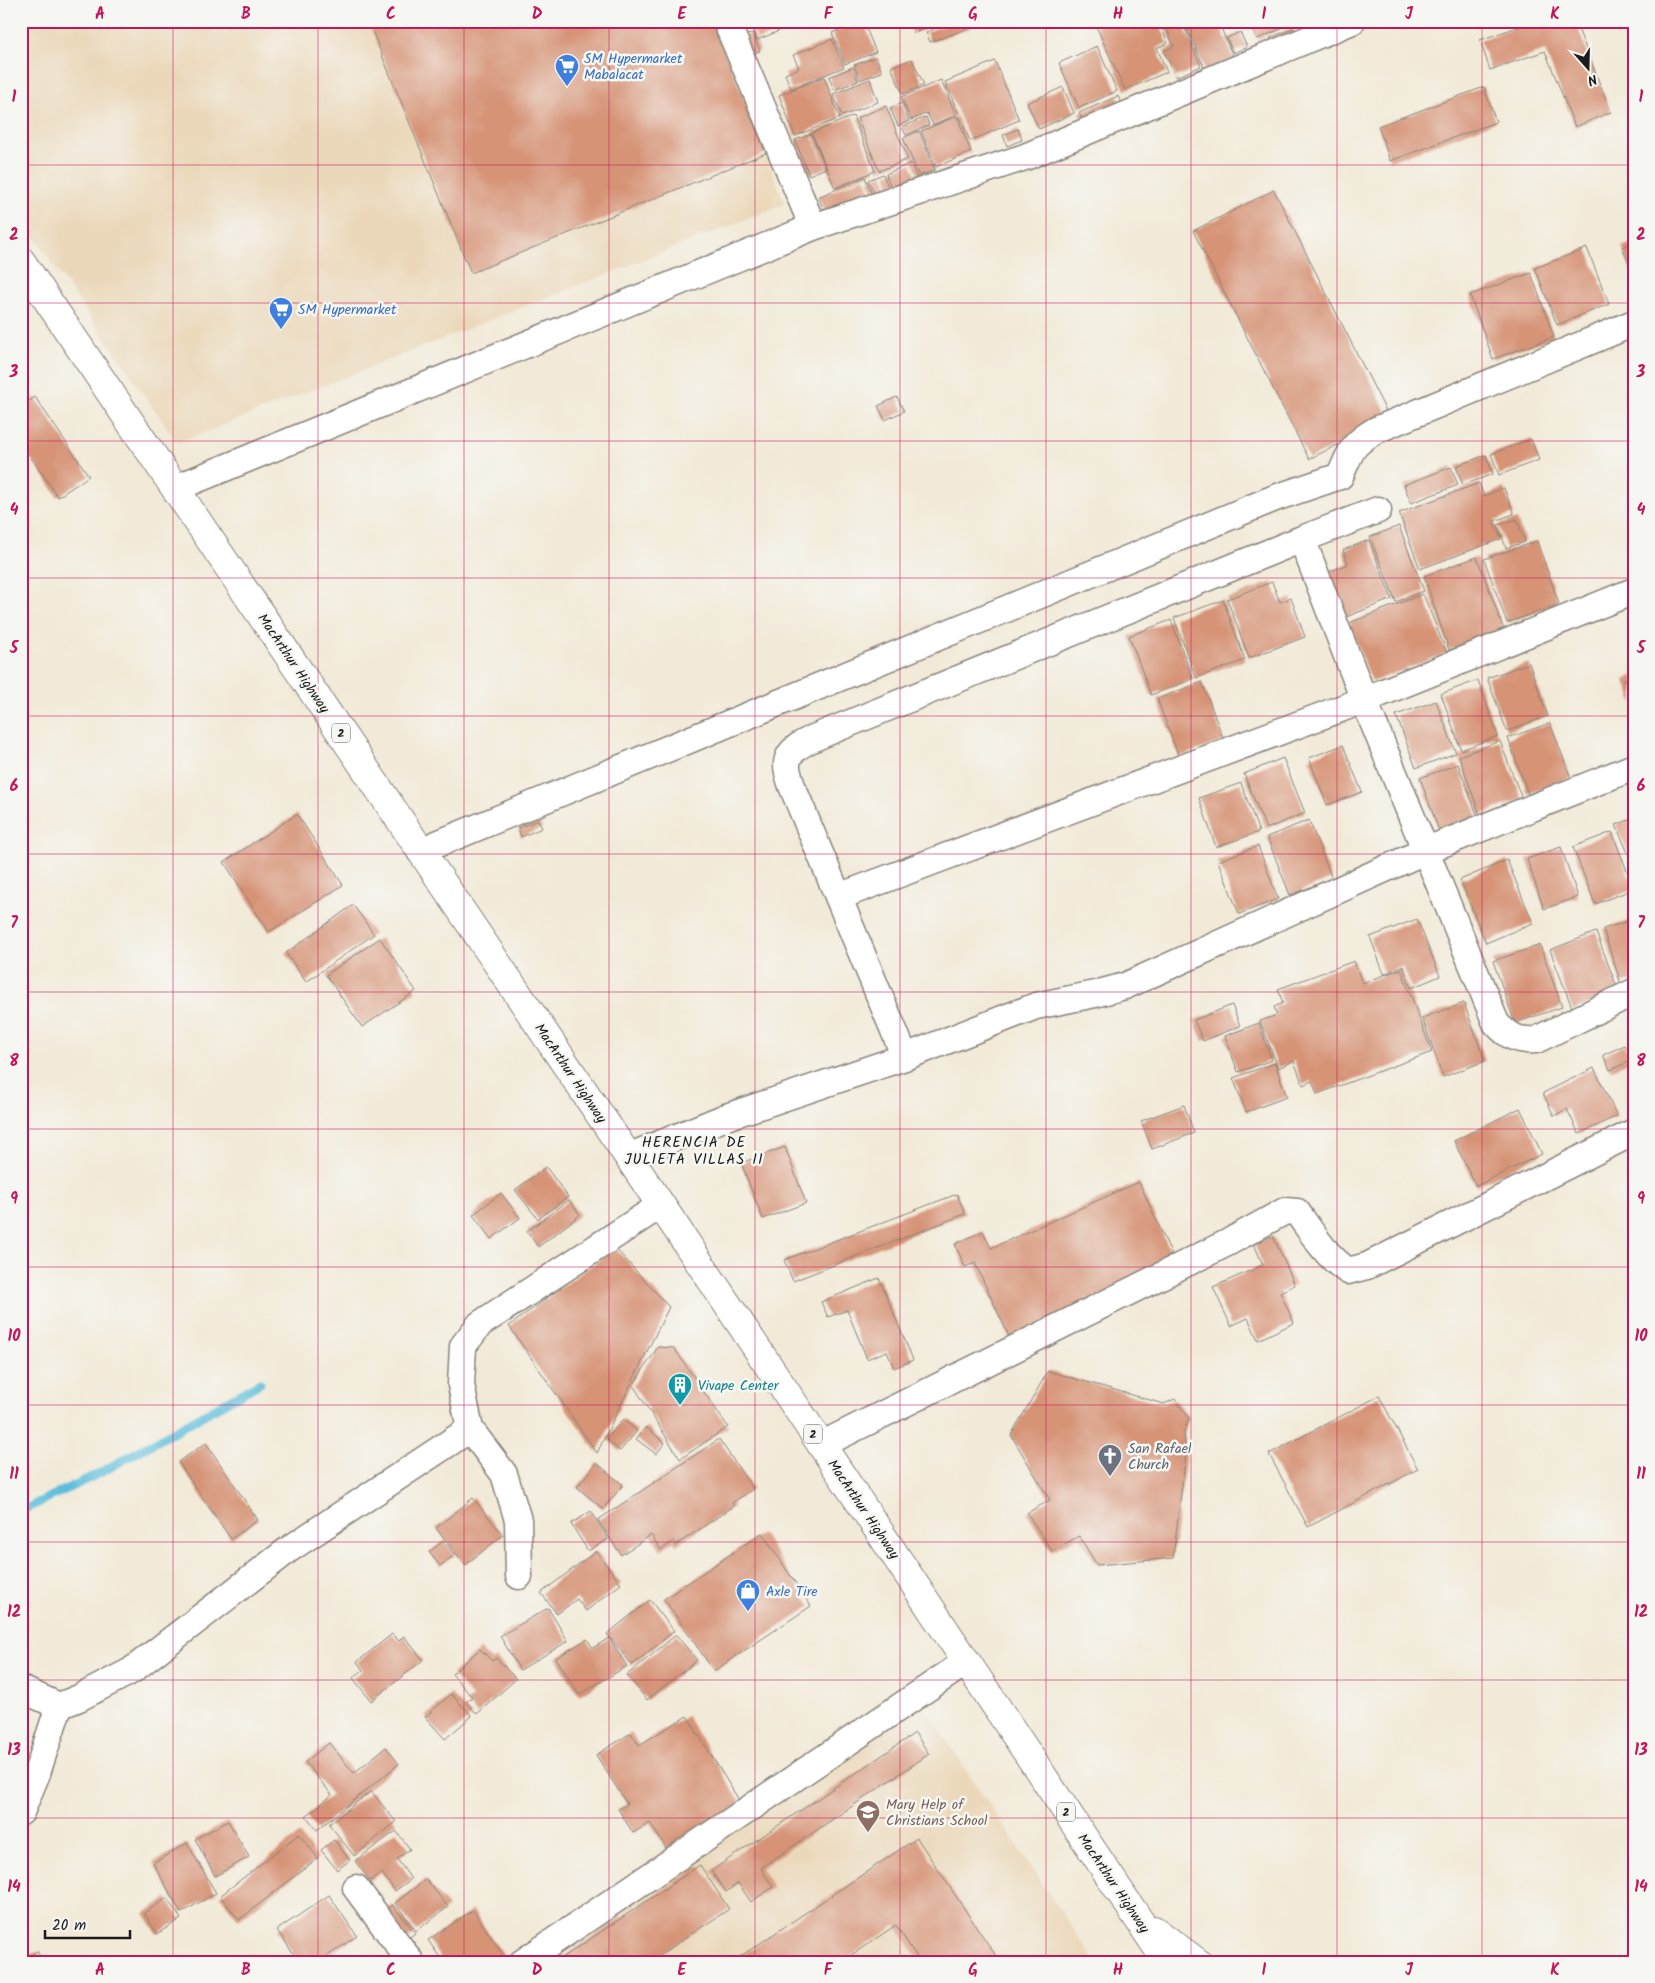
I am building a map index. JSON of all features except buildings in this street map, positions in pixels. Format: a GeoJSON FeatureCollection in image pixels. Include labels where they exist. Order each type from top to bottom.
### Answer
{"type":"FeatureCollection","features":[{"type":"Feature","properties":{"kind":"highway","name":"MacArthur Highway"},"geometry":{"type":"LineString","coordinates":[[21,261],[661,1204],[821,1446],[1168,1962]]}},
{"type":"Feature","properties":{"kind":"highway"},"geometry":{"type":"LineString","coordinates":[[1136,1916],[1197,1962]]}},
{"type":"Feature","properties":{"kind":"street"},"geometry":{"type":"LineString","coordinates":[[726,21],[813,227]]}},
{"type":"Feature","properties":{"kind":"street"},"geometry":{"type":"LineString","coordinates":[[176,488],[813,227],[1025,157],[1352,21]]}},
{"type":"Feature","properties":{"kind":"street"},"geometry":{"type":"LineString","coordinates":[[420,851],[1275,498],[1340,476],[1351,451],[1358,441],[1376,430],[1634,323]]}},
{"type":"Feature","properties":{"kind":"street"},"geometry":{"type":"LineString","coordinates":[[905,1057],[792,786],[786,765],[790,754],[803,744],[846,724],[1378,510]]}},
{"type":"Feature","properties":{"kind":"street"},"geometry":{"type":"LineString","coordinates":[[1302,539],[1364,700],[1496,1023],[1513,1038],[1524,1041],[1536,1040],[1634,992]]}},
{"type":"Feature","properties":{"kind":"street"},"geometry":{"type":"LineString","coordinates":[[838,897],[1364,700],[1634,591]]}},
{"type":"Feature","properties":{"kind":"street"},"geometry":{"type":"LineString","coordinates":[[628,1157],[741,1111],[905,1057],[1036,1006],[1125,986],[1426,850],[1634,767]]}},
{"type":"Feature","properties":{"kind":"street"},"geometry":{"type":"LineString","coordinates":[[821,1446],[1227,1243],[1285,1211],[1297,1212],[1336,1263],[1348,1271],[1357,1269],[1367,1266],[1634,1132]]}},
{"type":"Feature","properties":{"kind":"street"},"geometry":{"type":"LineString","coordinates":[[519,1576],[518,1520],[504,1474],[470,1429],[461,1385],[463,1346],[480,1324],[661,1204]]}},
{"type":"Feature","properties":{"kind":"street"},"geometry":{"type":"LineString","coordinates":[[21,1689],[59,1706],[80,1698],[131,1670],[288,1550],[470,1429]]}},
{"type":"Feature","properties":{"kind":"street"},"geometry":{"type":"LineString","coordinates":[[523,1962],[966,1662]]}},
{"type":"Feature","properties":{"kind":"street"},"geometry":{"type":"LineString","coordinates":[[21,1812],[37,1773],[59,1706]]}},
{"type":"Feature","properties":{"kind":"street"},"geometry":{"type":"LineString","coordinates":[[356,1888],[411,1962]]}},
{"type":"Feature","properties":{"kind":"shaded area","name":"SM Hypermarket"},"geometry":{"type":"Polygon","coordinates":[[[21,21],[714,21],[785,204],[178,443],[21,218],[21,21]]]}},
{"type":"Feature","properties":{"kind":"shaded area","name":"Mary Help of Christians School"},"geometry":{"type":"Polygon","coordinates":[[[922,1704],[1095,1962],[532,1962],[922,1704]]]}},
{"type":"Feature","properties":{"kind":"waterway"},"geometry":{"type":"LineString","coordinates":[[21,1511],[100,1473],[260,1383]]}},
{"type":"Feature","properties":{"kind":"place","name":"SM Hypermarket Mabalacat"},"geometry":{"type":"Point","coordinates":[567,87]}},
{"type":"Feature","properties":{"kind":"place","name":"SM Hypermarket"},"geometry":{"type":"Point","coordinates":[281,330]}},
{"type":"Feature","properties":{"kind":"place","name":"Vivape Center"},"geometry":{"type":"Point","coordinates":[680,1406]}},
{"type":"Feature","properties":{"kind":"place","name":"San Rafael Church"},"geometry":{"type":"Point","coordinates":[1110,1477]}},
{"type":"Feature","properties":{"kind":"place","name":"Axle Tire"},"geometry":{"type":"Point","coordinates":[748,1612]}},
{"type":"Feature","properties":{"kind":"place","name":"Mary Help of Christians School"},"geometry":{"type":"Point","coordinates":[868,1833]}},
{"type":"Feature","properties":{"kind":"district","name":"HERENCIA DE JULIETA VILLAS II"},"geometry":{"type":"Point","coordinates":[694,1150]}}]}
